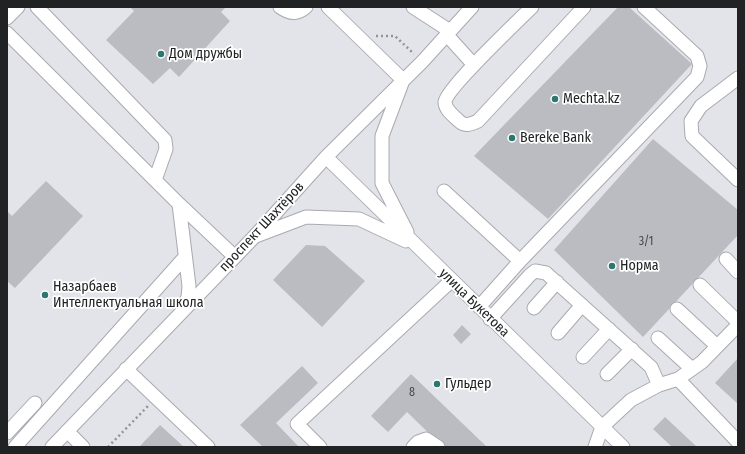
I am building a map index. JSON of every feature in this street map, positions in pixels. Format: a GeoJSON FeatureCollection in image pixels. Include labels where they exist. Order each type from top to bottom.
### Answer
{"type":"FeatureCollection","features":[{"type":"Feature","properties":{"kind":"street"},"geometry":{"type":"LineString","coordinates":[[7,18],[18,7]]}},
{"type":"Feature","properties":{"kind":"street"},"geometry":{"type":"LineString","coordinates":[[37,7],[165,140],[166,149],[155,180]]}},
{"type":"Feature","properties":{"kind":"street"},"geometry":{"type":"LineString","coordinates":[[280,7],[293,13],[300,12],[306,7]]}},
{"type":"Feature","properties":{"kind":"street"},"geometry":{"type":"LineString","coordinates":[[329,7],[403,80],[382,136],[382,183],[414,244]]}},
{"type":"Feature","properties":{"kind":"street"},"geometry":{"type":"LineString","coordinates":[[414,7],[448,33],[474,65]]}},
{"type":"Feature","properties":{"kind":"street","name":"проспект Шахтёров"},"geometry":{"type":"LineString","coordinates":[[52,447],[234,256],[254,237],[326,157],[422,62],[472,7]]}},
{"type":"Feature","properties":{"kind":"street"},"geometry":{"type":"LineString","coordinates":[[532,7],[474,65],[447,95],[445,103],[448,111],[462,124],[470,125],[478,121],[584,7]]}},
{"type":"Feature","properties":{"kind":"street"},"geometry":{"type":"LineString","coordinates":[[479,307],[520,261],[697,77],[700,66],[697,56],[644,7]]}},
{"type":"Feature","properties":{"kind":"street"},"geometry":{"type":"LineString","coordinates":[[7,33],[179,204],[234,256]]}},
{"type":"Feature","properties":{"kind":"street"},"geometry":{"type":"LineString","coordinates":[[738,78],[701,106],[690,121],[692,136],[738,180]]}},
{"type":"Feature","properties":{"kind":"street","name":"улица Букетова"},"geometry":{"type":"LineString","coordinates":[[326,157],[451,281],[623,447]]}},
{"type":"Feature","properties":{"kind":"street"},"geometry":{"type":"LineString","coordinates":[[444,191],[520,261]]}},
{"type":"Feature","properties":{"kind":"street"},"geometry":{"type":"LineString","coordinates":[[179,204],[188,297],[181,312]]}},
{"type":"Feature","properties":{"kind":"street"},"geometry":{"type":"LineString","coordinates":[[254,237],[306,217],[359,219],[414,244]]}},
{"type":"Feature","properties":{"kind":"street"},"geometry":{"type":"LineString","coordinates":[[15,447],[185,257]]}},
{"type":"Feature","properties":{"kind":"street"},"geometry":{"type":"LineString","coordinates":[[726,259],[738,272]]}},
{"type":"Feature","properties":{"kind":"street"},"geometry":{"type":"LineString","coordinates":[[490,319],[535,271],[546,273],[651,367],[659,385]]}},
{"type":"Feature","properties":{"kind":"street"},"geometry":{"type":"LineString","coordinates":[[320,447],[297,424],[451,281]]}},
{"type":"Feature","properties":{"kind":"street"},"geometry":{"type":"LineString","coordinates":[[534,308],[557,282]]}},
{"type":"Feature","properties":{"kind":"street"},"geometry":{"type":"LineString","coordinates":[[700,285],[738,322]]}},
{"type":"Feature","properties":{"kind":"street"},"geometry":{"type":"LineString","coordinates":[[558,333],[582,305]]}},
{"type":"Feature","properties":{"kind":"street"},"geometry":{"type":"LineString","coordinates":[[676,309],[717,346]]}},
{"type":"Feature","properties":{"kind":"street"},"geometry":{"type":"LineString","coordinates":[[595,447],[602,427],[631,400],[659,385],[678,379],[692,369],[738,325]]}},
{"type":"Feature","properties":{"kind":"street"},"geometry":{"type":"LineString","coordinates":[[583,357],[609,329]]}},
{"type":"Feature","properties":{"kind":"street"},"geometry":{"type":"LineString","coordinates":[[658,338],[692,369]]}},
{"type":"Feature","properties":{"kind":"street"},"geometry":{"type":"LineString","coordinates":[[607,374],[632,349]]}},
{"type":"Feature","properties":{"kind":"street"},"geometry":{"type":"LineString","coordinates":[[126,369],[208,447]]}},
{"type":"Feature","properties":{"kind":"street"},"geometry":{"type":"LineString","coordinates":[[678,379],[738,442]]}},
{"type":"Feature","properties":{"kind":"street"},"geometry":{"type":"LineString","coordinates":[[7,433],[35,403]]}},
{"type":"Feature","properties":{"kind":"street"},"geometry":{"type":"LineString","coordinates":[[67,431],[84,447]]}},
{"type":"Feature","properties":{"kind":"street"},"geometry":{"type":"LineString","coordinates":[[413,447],[418,442],[426,439],[438,447]]}},
{"type":"Feature","properties":{"kind":"path"},"geometry":{"type":"LineString","coordinates":[[371,33],[376,36],[394,36],[422,62]]}},
{"type":"Feature","properties":{"kind":"path"},"geometry":{"type":"LineString","coordinates":[[108,447],[156,397]]}},
{"type":"Feature","properties":{"kind":"building","name":"Дом дружбы"},"geometry":{"type":"Polygon","coordinates":[[[130,7],[226,7],[221,12],[230,21],[179,77],[170,68],[153,84],[106,40],[134,11],[130,7]]]}},
{"type":"Feature","properties":{"kind":"building"},"geometry":{"type":"Polygon","coordinates":[[[618,7],[629,7],[692,64],[548,219],[474,156],[618,7]]]}},
{"type":"Feature","properties":{"kind":"building"},"geometry":{"type":"Polygon","coordinates":[[[653,139],[738,210],[738,235],[643,337],[554,250],[653,139]]]}},
{"type":"Feature","properties":{"kind":"building"},"geometry":{"type":"Polygon","coordinates":[[[46,181],[83,216],[15,288],[7,281],[7,211],[12,216],[46,181]]]}},
{"type":"Feature","properties":{"kind":"building"},"geometry":{"type":"Polygon","coordinates":[[[306,245],[325,246],[365,281],[322,327],[273,280],[306,245]]]}},
{"type":"Feature","properties":{"kind":"building"},"geometry":{"type":"Polygon","coordinates":[[[462,325],[471,334],[461,344],[453,335],[462,325]]]}},
{"type":"Feature","properties":{"kind":"building"},"geometry":{"type":"Polygon","coordinates":[[[738,358],[738,404],[715,383],[738,358]]]}},
{"type":"Feature","properties":{"kind":"building"},"geometry":{"type":"Polygon","coordinates":[[[302,366],[318,383],[276,423],[299,447],[263,447],[240,425],[302,366]]]}},
{"type":"Feature","properties":{"kind":"building"},"geometry":{"type":"Polygon","coordinates":[[[411,374],[487,447],[443,447],[407,412],[388,432],[371,416],[411,374]]]}},
{"type":"Feature","properties":{"kind":"building"},"geometry":{"type":"Polygon","coordinates":[[[665,417],[697,447],[672,447],[653,429],[665,417]]]}},
{"type":"Feature","properties":{"kind":"building"},"geometry":{"type":"Polygon","coordinates":[[[160,425],[184,447],[139,447],[160,425]]]}},
{"type":"Feature","properties":{"kind":"place","name":"Дом дружбы"},"geometry":{"type":"Point","coordinates":[161,54]}},
{"type":"Feature","properties":{"kind":"place","name":"Mechta.kz"},"geometry":{"type":"Point","coordinates":[555,99]}},
{"type":"Feature","properties":{"kind":"place","name":"Bereke Bank"},"geometry":{"type":"Point","coordinates":[512,138]}},
{"type":"Feature","properties":{"kind":"place","name":"Норма"},"geometry":{"type":"Point","coordinates":[612,266]}},
{"type":"Feature","properties":{"kind":"place","name":"Назарбаев Интеллектуальная школа"},"geometry":{"type":"Point","coordinates":[45,295]}},
{"type":"Feature","properties":{"kind":"place","name":"Гульдер"},"geometry":{"type":"Point","coordinates":[437,384]}}]}
